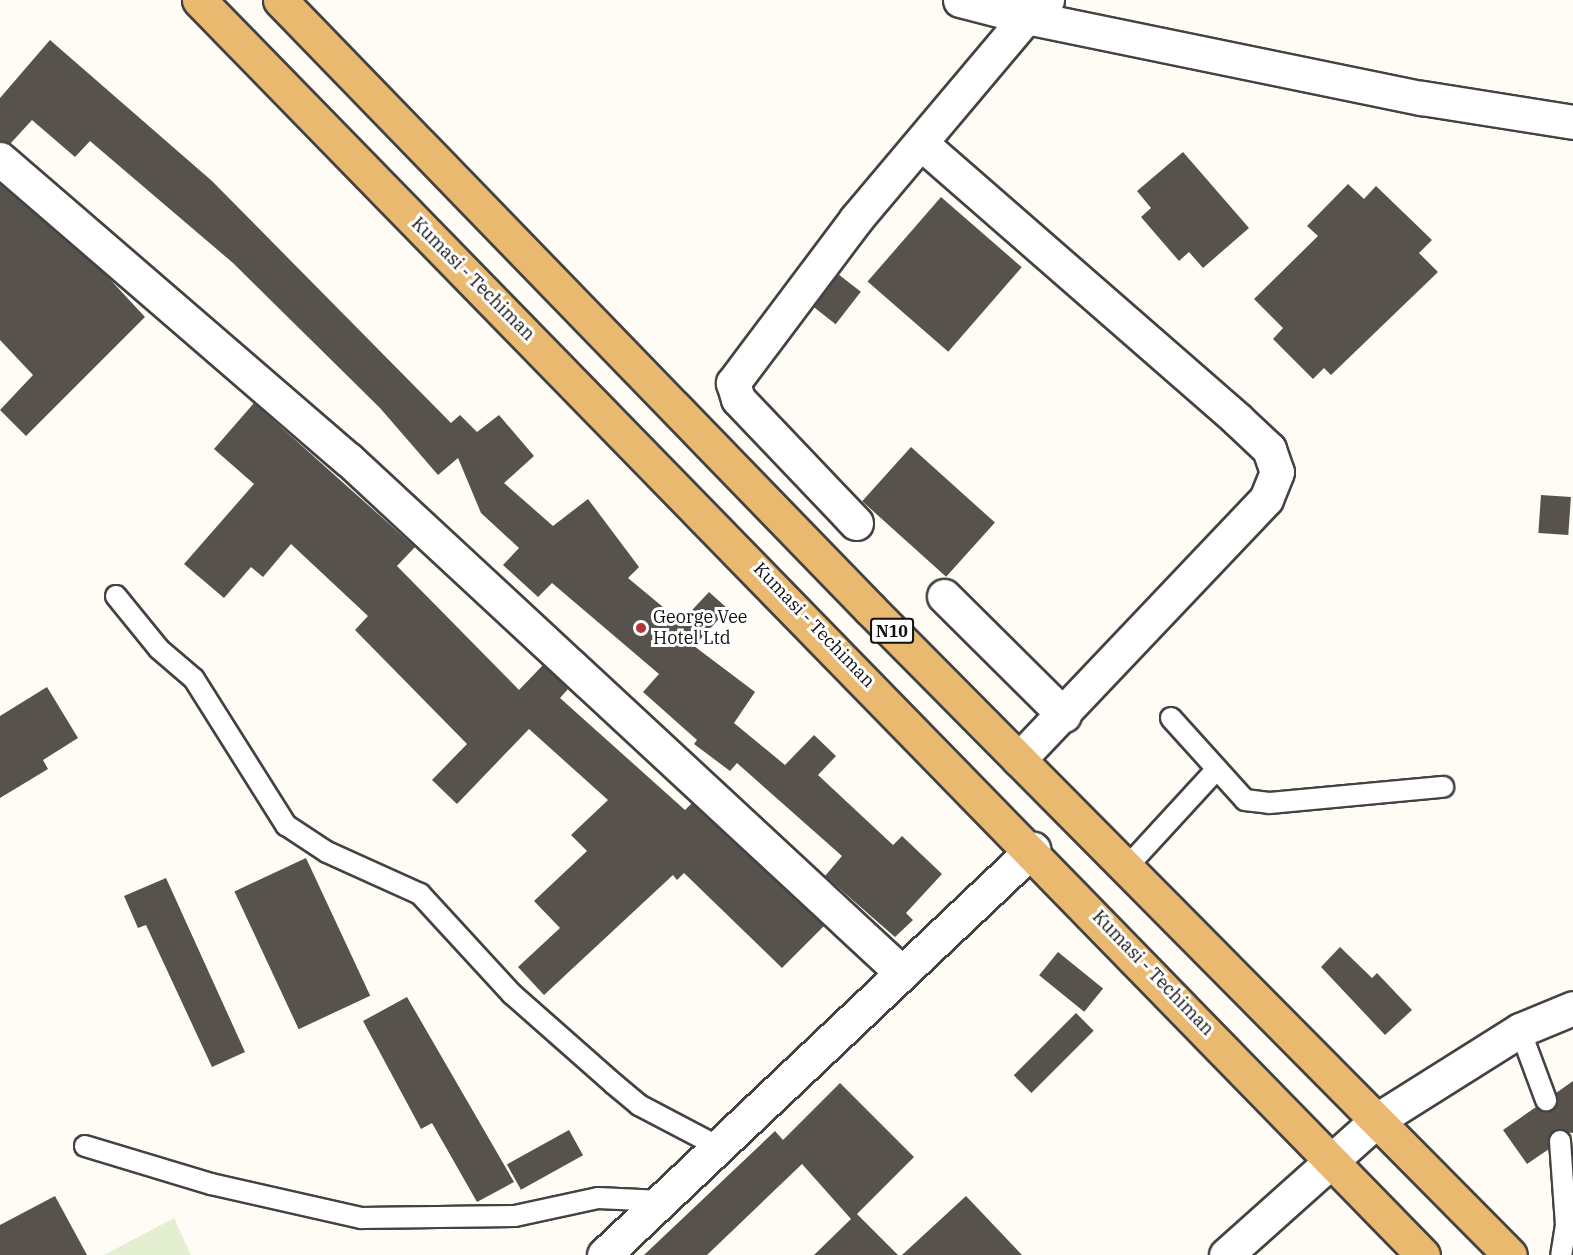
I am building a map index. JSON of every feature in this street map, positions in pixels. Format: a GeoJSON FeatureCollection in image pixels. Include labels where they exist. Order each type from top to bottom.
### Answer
{"type":"FeatureCollection","features":[{"type":"Feature","properties":{"kind":"highway","name":"Kumasi - Techiman"},"geometry":{"type":"LineString","coordinates":[[199,0],[1032,849],[1424,1255]]}},
{"type":"Feature","properties":{"kind":"highway","name":"N10"},"geometry":{"type":"LineString","coordinates":[[280,0],[1019,759],[1510,1255]]}},
{"type":"Feature","properties":{"kind":"street"},"geometry":{"type":"LineString","coordinates":[[960,0],[1036,8],[1422,98],[1573,122]]}},
{"type":"Feature","properties":{"kind":"street"},"geometry":{"type":"LineString","coordinates":[[856,524],[738,399],[733,383],[856,219],[1036,8]]}},
{"type":"Feature","properties":{"kind":"street"},"geometry":{"type":"LineString","coordinates":[[922,144],[1237,419],[1269,449],[1277,472],[1266,499],[1064,715],[1019,759]]}},
{"type":"Feature","properties":{"kind":"street"},"geometry":{"type":"LineString","coordinates":[[0,159],[348,459],[900,971]]}},
{"type":"Feature","properties":{"kind":"street"},"geometry":{"type":"LineString","coordinates":[[944,596],[1064,715]]}},
{"type":"Feature","properties":{"kind":"street"},"geometry":{"type":"LineString","coordinates":[[604,1255],[900,971],[1032,849]]}},
{"type":"Feature","properties":{"kind":"street"},"geometry":{"type":"LineString","coordinates":[[1228,1254],[1330,1157],[1377,1120],[1520,1030],[1573,1008]]}},
{"type":"Feature","properties":{"kind":"lane"},"geometry":{"type":"LineString","coordinates":[[116,596],[159,649],[194,679],[286,825],[327,852],[420,894],[512,994],[614,1084],[639,1105],[719,1147]]}},
{"type":"Feature","properties":{"kind":"lane"},"geometry":{"type":"LineString","coordinates":[[1171,718],[1245,800],[1269,803],[1443,787]]}},
{"type":"Feature","properties":{"kind":"lane"},"geometry":{"type":"LineString","coordinates":[[1126,868],[1216,770]]}},
{"type":"Feature","properties":{"kind":"lane"},"geometry":{"type":"LineString","coordinates":[[1520,1030],[1546,1100]]}},
{"type":"Feature","properties":{"kind":"lane"},"geometry":{"type":"LineString","coordinates":[[1560,1141],[1566,1225],[1560,1255]]}},
{"type":"Feature","properties":{"kind":"lane"},"geometry":{"type":"LineString","coordinates":[[85,1146],[212,1184],[361,1218],[515,1216],[598,1198],[662,1201]]}},
{"type":"Feature","properties":{"kind":"green space"},"geometry":{"type":"Polygon","coordinates":[[[174,1218],[191,1255],[104,1255],[174,1218]]]}},
{"type":"Feature","properties":{"kind":"building"},"geometry":{"type":"Polygon","coordinates":[[[50,40],[212,181],[451,423],[460,415],[477,432],[499,415],[534,456],[504,483],[553,526],[588,499],[639,567],[628,578],[681,622],[709,592],[728,609],[694,646],[755,692],[734,723],[785,765],[814,735],[836,756],[818,775],[893,845],[902,836],[942,874],[906,913],[913,920],[895,937],[825,876],[842,856],[737,763],[730,771],[694,744],[697,740],[643,692],[659,674],[552,583],[538,597],[503,565],[519,548],[481,513],[458,458],[438,475],[380,408],[233,263],[90,141],[75,157],[32,120],[10,144],[0,141],[0,98],[50,40]]]}},
{"type":"Feature","properties":{"kind":"building"},"geometry":{"type":"Polygon","coordinates":[[[1183,152],[1249,228],[1203,268],[1189,252],[1179,261],[1141,217],[1151,208],[1137,191],[1183,152]]]}},
{"type":"Feature","properties":{"kind":"building"},"geometry":{"type":"Polygon","coordinates":[[[0,184],[105,274],[145,317],[26,436],[0,410],[33,375],[0,340],[0,184]]]}},
{"type":"Feature","properties":{"kind":"building"},"geometry":{"type":"Polygon","coordinates":[[[1348,184],[1364,199],[1376,186],[1432,240],[1419,253],[1438,272],[1331,375],[1324,368],[1313,379],[1273,339],[1283,328],[1254,299],[1318,236],[1307,226],[1348,184]]]}},
{"type":"Feature","properties":{"kind":"building"},"geometry":{"type":"Polygon","coordinates":[[[941,197],[1022,267],[948,352],[868,282],[941,197]]]}},
{"type":"Feature","properties":{"kind":"building"},"geometry":{"type":"Polygon","coordinates":[[[838,274],[861,292],[836,324],[813,306],[838,274]]]}},
{"type":"Feature","properties":{"kind":"building"},"geometry":{"type":"Polygon","coordinates":[[[254,403],[415,547],[397,566],[519,690],[543,665],[568,689],[560,698],[685,810],[692,803],[824,926],[782,968],[684,873],[677,880],[673,875],[544,995],[518,967],[560,928],[534,901],[587,851],[571,835],[608,800],[529,729],[457,804],[432,780],[467,744],[355,630],[368,616],[291,544],[263,577],[251,567],[224,598],[184,564],[254,484],[214,449],[254,403]]]}},
{"type":"Feature","properties":{"kind":"building"},"geometry":{"type":"Polygon","coordinates":[[[911,447],[995,523],[946,577],[862,501],[911,447]]]}},
{"type":"Feature","properties":{"kind":"building"},"geometry":{"type":"Polygon","coordinates":[[[1541,495],[1571,497],[1568,535],[1538,533],[1541,495]]]}},
{"type":"Feature","properties":{"kind":"building"},"geometry":{"type":"Polygon","coordinates":[[[47,687],[78,738],[43,760],[48,769],[0,798],[0,716],[47,687]]]}},
{"type":"Feature","properties":{"kind":"building"},"geometry":{"type":"Polygon","coordinates":[[[306,858],[370,996],[299,1029],[234,891],[306,858]]]}},
{"type":"Feature","properties":{"kind":"building"},"geometry":{"type":"Polygon","coordinates":[[[166,878],[245,1052],[212,1067],[146,925],[138,928],[124,896],[166,878]]]}},
{"type":"Feature","properties":{"kind":"building"},"geometry":{"type":"Polygon","coordinates":[[[1340,947],[1372,978],[1377,973],[1412,1010],[1385,1035],[1321,967],[1340,947]]]}},
{"type":"Feature","properties":{"kind":"building"},"geometry":{"type":"Polygon","coordinates":[[[1058,952],[1103,989],[1084,1012],[1039,975],[1058,952]]]}},
{"type":"Feature","properties":{"kind":"building"},"geometry":{"type":"Polygon","coordinates":[[[407,997],[514,1182],[477,1202],[432,1123],[421,1129],[363,1021],[407,997]]]}},
{"type":"Feature","properties":{"kind":"building"},"geometry":{"type":"Polygon","coordinates":[[[1076,1013],[1094,1031],[1031,1093],[1014,1075],[1076,1013]]]}},
{"type":"Feature","properties":{"kind":"building"},"geometry":{"type":"Polygon","coordinates":[[[1573,1081],[1573,1133],[1553,1131],[1549,1149],[1527,1164],[1503,1130],[1536,1107],[1551,1111],[1558,1103],[1556,1093],[1573,1081]]]}},
{"type":"Feature","properties":{"kind":"building"},"geometry":{"type":"Polygon","coordinates":[[[840,1083],[914,1157],[857,1214],[898,1255],[814,1255],[851,1219],[802,1164],[707,1255],[644,1255],[775,1131],[783,1140],[840,1083]]]}},
{"type":"Feature","properties":{"kind":"building"},"geometry":{"type":"Polygon","coordinates":[[[569,1130],[583,1155],[521,1190],[507,1164],[569,1130]]]}},
{"type":"Feature","properties":{"kind":"building"},"geometry":{"type":"Polygon","coordinates":[[[55,1196],[87,1255],[0,1255],[0,1225],[55,1196]]]}},
{"type":"Feature","properties":{"kind":"building"},"geometry":{"type":"Polygon","coordinates":[[[966,1196],[1022,1255],[902,1255],[966,1196]]]}},
{"type":"Feature","properties":{"kind":"place","name":"George Vee Hotel Ltd"},"geometry":{"type":"Point","coordinates":[641,628]}}]}
